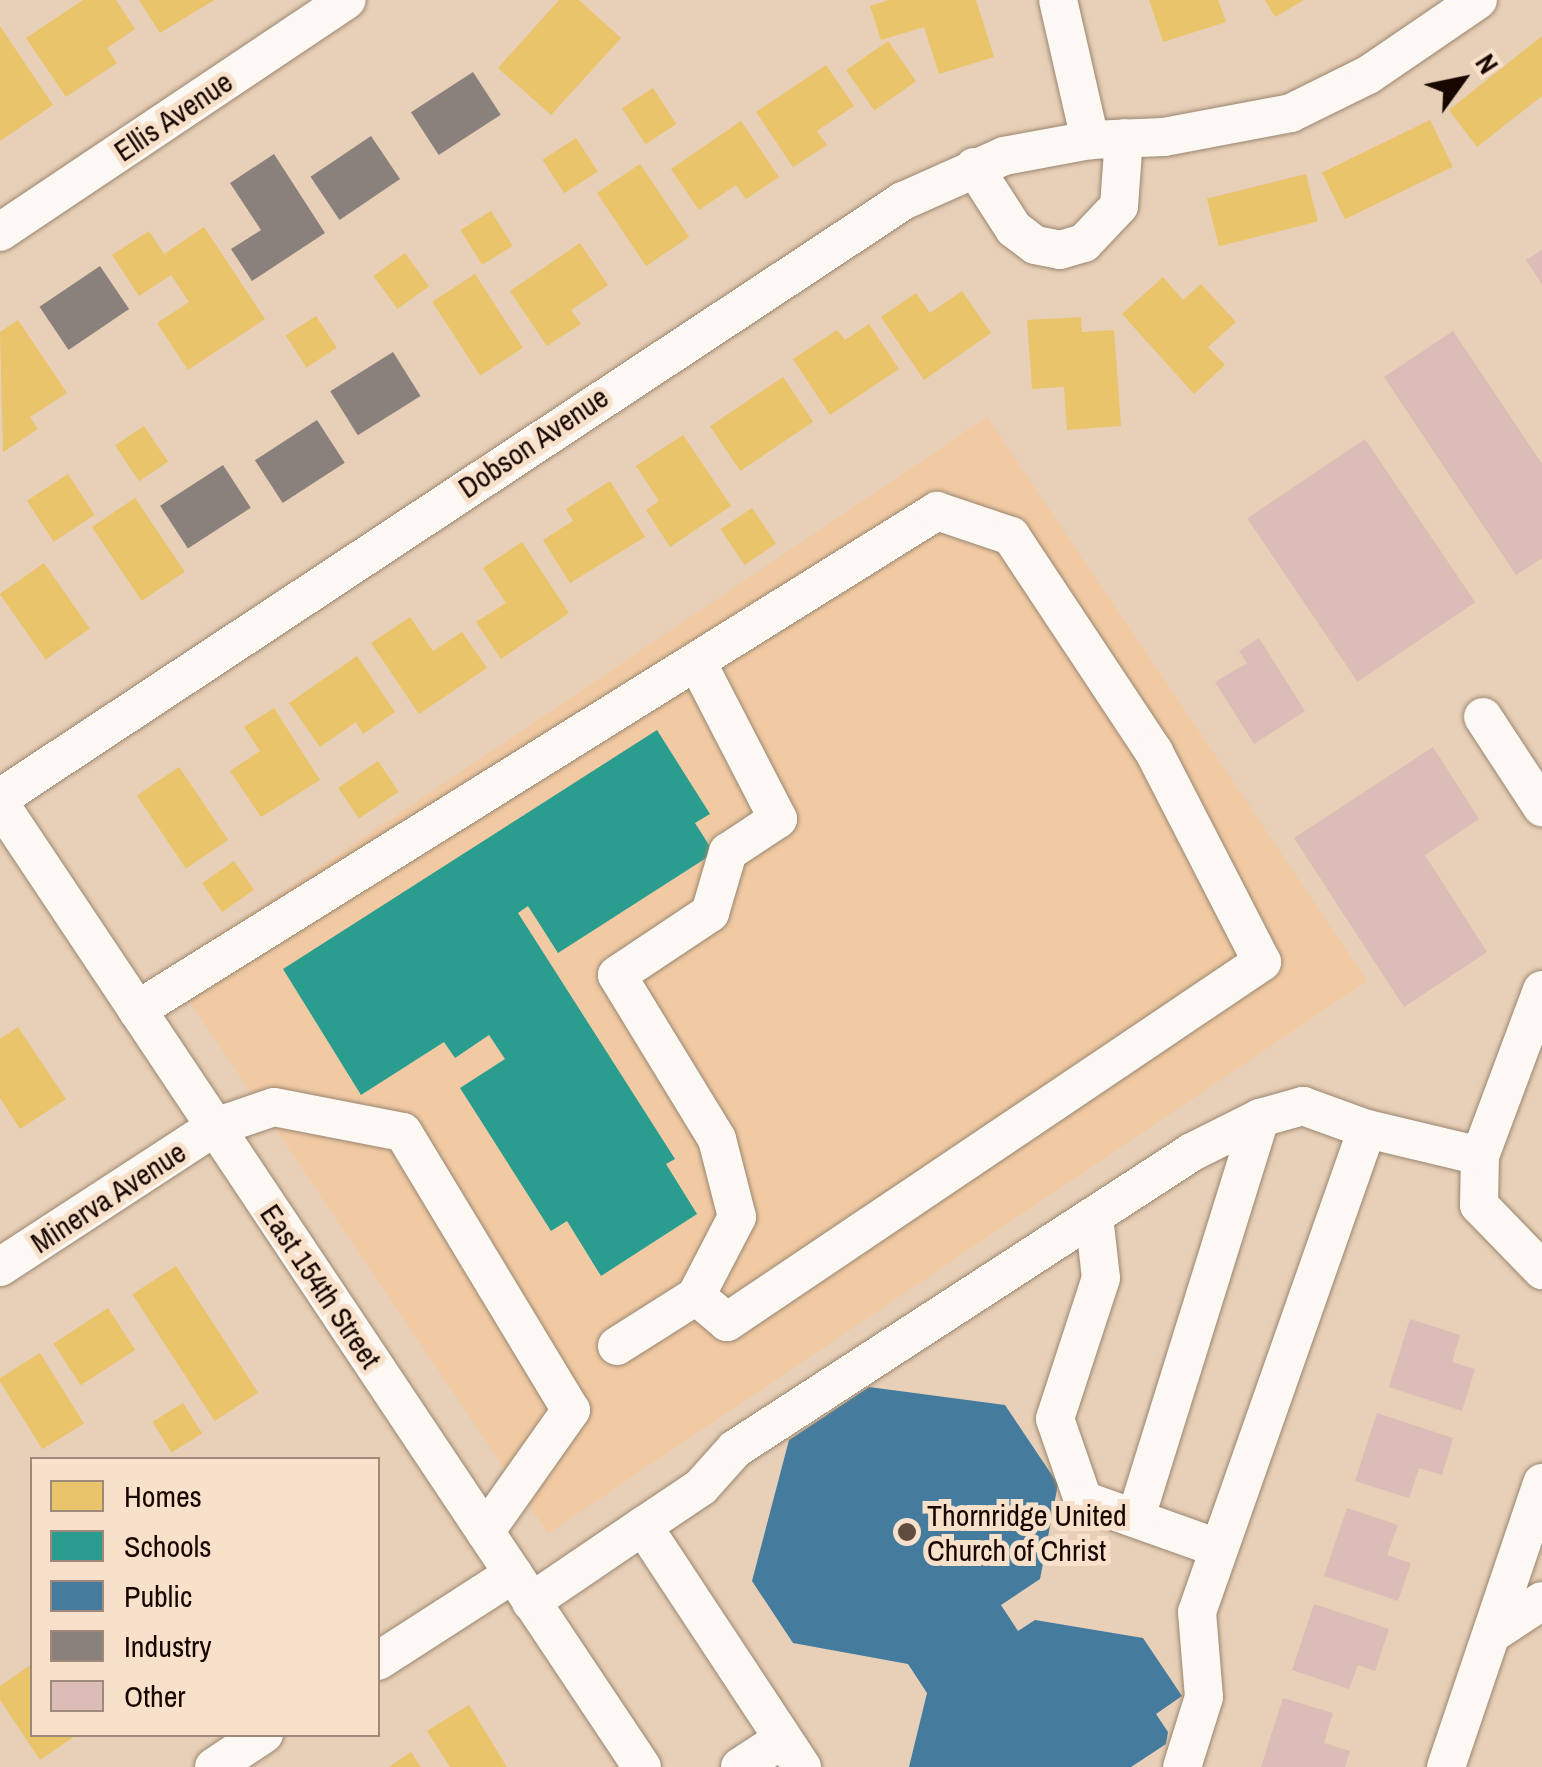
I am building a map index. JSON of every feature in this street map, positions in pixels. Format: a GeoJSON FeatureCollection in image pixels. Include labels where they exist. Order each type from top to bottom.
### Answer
{"type":"FeatureCollection","features":[{"type":"Feature","properties":{"kind":"street","name":"Ellis Avenue"},"geometry":{"type":"LineString","coordinates":[[0,232],[346,0]]}},
{"type":"Feature","properties":{"kind":"street"},"geometry":{"type":"LineString","coordinates":[[974,167],[1014,229],[1035,244],[1060,250],[1084,243],[1118,206],[1107,139],[1058,0]]}},
{"type":"Feature","properties":{"kind":"street","name":"Dobson Avenue"},"geometry":{"type":"LineString","coordinates":[[0,801],[847,232],[974,167],[1107,139],[1290,113],[1368,76],[1478,0]]}},
{"type":"Feature","properties":{"kind":"street"},"geometry":{"type":"LineString","coordinates":[[137,1010],[698,662],[850,560],[937,511],[1011,536],[1154,752],[1262,962],[726,1322],[696,1296]]}},
{"type":"Feature","properties":{"kind":"street"},"geometry":{"type":"LineString","coordinates":[[617,1346],[696,1296],[737,1217],[717,1139],[616,976],[710,913],[728,852],[778,819],[698,662]]}},
{"type":"Feature","properties":{"kind":"street"},"geometry":{"type":"LineString","coordinates":[[1483,717],[1542,807]]}},
{"type":"Feature","properties":{"kind":"street","name":"East 154th Street"},"geometry":{"type":"LineString","coordinates":[[0,801],[642,1767]]}},
{"type":"Feature","properties":{"kind":"street"},"geometry":{"type":"LineString","coordinates":[[1542,990],[1480,1156],[1479,1205],[1542,1270]]}},
{"type":"Feature","properties":{"kind":"street"},"geometry":{"type":"LineString","coordinates":[[380,1661],[643,1526],[701,1487],[735,1449],[1192,1152],[1260,1118],[1304,1106],[1368,1129],[1480,1156]]}},
{"type":"Feature","properties":{"kind":"street","name":"Minerva Avenue"},"geometry":{"type":"LineString","coordinates":[[0,1267],[215,1127],[274,1107],[402,1132],[572,1410],[485,1532]]}},
{"type":"Feature","properties":{"kind":"street"},"geometry":{"type":"LineString","coordinates":[[1136,1517],[1260,1118]]}},
{"type":"Feature","properties":{"kind":"street"},"geometry":{"type":"LineString","coordinates":[[1182,1767],[1204,1697],[1197,1612],[1368,1129]]}},
{"type":"Feature","properties":{"kind":"street"},"geometry":{"type":"LineString","coordinates":[[1094,1216],[1101,1278],[1055,1419],[1084,1500],[1218,1548]]}},
{"type":"Feature","properties":{"kind":"street"},"geometry":{"type":"LineString","coordinates":[[1446,1767],[1495,1632],[1542,1483]]}},
{"type":"Feature","properties":{"kind":"street"},"geometry":{"type":"LineString","coordinates":[[643,1526],[792,1753],[740,1767]]}},
{"type":"Feature","properties":{"kind":"street"},"geometry":{"type":"LineString","coordinates":[[1495,1632],[1542,1601]]}},
{"type":"Feature","properties":{"kind":"street"},"geometry":{"type":"LineString","coordinates":[[214,1767],[259,1737]]}},
{"type":"Feature","properties":{"kind":"shaded area"},"geometry":{"type":"Polygon","coordinates":[[[987,417],[1367,981],[548,1533],[168,969],[987,417]]]}},
{"type":"Feature","properties":{"kind":"building: Homes"},"geometry":{"type":"Polygon","coordinates":[[[83,0],[116,0],[135,29],[107,48],[117,63],[66,97],[26,38],[83,0]]]}},
{"type":"Feature","properties":{"kind":"building: Homes"},"geometry":{"type":"Polygon","coordinates":[[[139,0],[214,0],[160,33],[139,0]]]}},
{"type":"Feature","properties":{"kind":"building: Homes"},"geometry":{"type":"Polygon","coordinates":[[[559,0],[579,0],[621,38],[551,115],[498,68],[559,0]]]}},
{"type":"Feature","properties":{"kind":"building: Homes"},"geometry":{"type":"Polygon","coordinates":[[[889,0],[976,0],[994,57],[939,74],[924,27],[881,40],[870,6],[889,0]]]}},
{"type":"Feature","properties":{"kind":"building: Homes"},"geometry":{"type":"Polygon","coordinates":[[[1149,0],[1218,0],[1226,22],[1163,42],[1149,0]]]}},
{"type":"Feature","properties":{"kind":"building: Homes"},"geometry":{"type":"Polygon","coordinates":[[[1265,0],[1304,0],[1275,17],[1265,0]]]}},
{"type":"Feature","properties":{"kind":"building: Homes"},"geometry":{"type":"Polygon","coordinates":[[[0,26],[53,105],[0,141],[0,26]]]}},
{"type":"Feature","properties":{"kind":"building: Homes"},"geometry":{"type":"Polygon","coordinates":[[[1542,36],[1542,96],[1477,147],[1449,110],[1542,36]]]}},
{"type":"Feature","properties":{"kind":"building: Homes"},"geometry":{"type":"Polygon","coordinates":[[[888,41],[916,81],[874,110],[846,70],[888,41]]]}},
{"type":"Feature","properties":{"kind":"building: Homes"},"geometry":{"type":"Polygon","coordinates":[[[826,65],[854,106],[817,131],[827,145],[793,167],[756,112],[826,65]]]}},
{"type":"Feature","properties":{"kind":"building: Homes"},"geometry":{"type":"Polygon","coordinates":[[[653,88],[676,124],[645,144],[622,108],[653,88]]]}},
{"type":"Feature","properties":{"kind":"building: Homes"},"geometry":{"type":"Polygon","coordinates":[[[1430,120],[1453,167],[1345,219],[1322,173],[1430,120]]]}},
{"type":"Feature","properties":{"kind":"building: Homes"},"geometry":{"type":"Polygon","coordinates":[[[741,121],[779,177],[746,199],[736,185],[699,210],[671,169],[741,121]]]}},
{"type":"Feature","properties":{"kind":"building: Homes"},"geometry":{"type":"Polygon","coordinates":[[[576,138],[598,172],[564,193],[542,160],[576,138]]]}},
{"type":"Feature","properties":{"kind":"building: Homes"},"geometry":{"type":"Polygon","coordinates":[[[640,164],[689,237],[646,266],[597,193],[640,164]]]}},
{"type":"Feature","properties":{"kind":"building: Homes"},"geometry":{"type":"Polygon","coordinates":[[[1306,174],[1318,222],[1219,246],[1207,199],[1306,174]]]}},
{"type":"Feature","properties":{"kind":"building: Homes"},"geometry":{"type":"Polygon","coordinates":[[[491,211],[513,246],[482,265],[460,230],[491,211]]]}},
{"type":"Feature","properties":{"kind":"building: Homes"},"geometry":{"type":"Polygon","coordinates":[[[204,227],[265,319],[188,370],[157,323],[189,302],[171,275],[139,296],[112,255],[149,231],[164,254],[204,227]]]}},
{"type":"Feature","properties":{"kind":"building: Homes"},"geometry":{"type":"Polygon","coordinates":[[[580,243],[608,285],[571,310],[581,324],[547,346],[510,291],[580,243]]]}},
{"type":"Feature","properties":{"kind":"building: Homes"},"geometry":{"type":"Polygon","coordinates":[[[405,253],[429,286],[398,309],[373,276],[405,253]]]}},
{"type":"Feature","properties":{"kind":"building: Homes"},"geometry":{"type":"Polygon","coordinates":[[[475,274],[523,348],[480,376],[432,302],[475,274]]]}},
{"type":"Feature","properties":{"kind":"building: Homes"},"geometry":{"type":"Polygon","coordinates":[[[1163,277],[1183,300],[1201,284],[1236,322],[1208,347],[1225,365],[1194,394],[1122,314],[1163,277]]]}},
{"type":"Feature","properties":{"kind":"building: Homes"},"geometry":{"type":"Polygon","coordinates":[[[962,291],[991,333],[924,380],[881,317],[916,293],[930,313],[962,291]]]}},
{"type":"Feature","properties":{"kind":"building: Homes"},"geometry":{"type":"Polygon","coordinates":[[[316,316],[337,348],[307,367],[286,336],[316,316]]]}},
{"type":"Feature","properties":{"kind":"building: Homes"},"geometry":{"type":"Polygon","coordinates":[[[1081,317],[1082,332],[1114,330],[1121,426],[1067,430],[1064,387],[1032,389],[1027,320],[1081,317]]]}},
{"type":"Feature","properties":{"kind":"building: Homes"},"geometry":{"type":"Polygon","coordinates":[[[18,320],[67,393],[30,417],[38,429],[3,452],[0,332],[18,320]]]}},
{"type":"Feature","properties":{"kind":"building: Homes"},"geometry":{"type":"Polygon","coordinates":[[[869,324],[899,369],[830,415],[793,359],[837,330],[845,340],[869,324]]]}},
{"type":"Feature","properties":{"kind":"building: Homes"},"geometry":{"type":"Polygon","coordinates":[[[783,377],[813,422],[740,471],[710,426],[783,377]]]}},
{"type":"Feature","properties":{"kind":"building: Homes"},"geometry":{"type":"Polygon","coordinates":[[[144,426],[168,462],[139,481],[115,446],[144,426]]]}},
{"type":"Feature","properties":{"kind":"building: Homes"},"geometry":{"type":"Polygon","coordinates":[[[683,435],[731,506],[670,547],[646,510],[659,501],[636,466],[683,435]]]}},
{"type":"Feature","properties":{"kind":"building: Homes"},"geometry":{"type":"Polygon","coordinates":[[[68,474],[95,515],[54,542],[27,501],[68,474]]]}},
{"type":"Feature","properties":{"kind":"building: Homes"},"geometry":{"type":"Polygon","coordinates":[[[610,481],[645,537],[570,583],[543,540],[573,521],[566,509],[610,481]]]}},
{"type":"Feature","properties":{"kind":"building: Homes"},"geometry":{"type":"Polygon","coordinates":[[[135,498],[185,572],[142,601],[92,527],[135,498]]]}},
{"type":"Feature","properties":{"kind":"building: Homes"},"geometry":{"type":"Polygon","coordinates":[[[752,508],[776,544],[745,565],[720,529],[752,508]]]}},
{"type":"Feature","properties":{"kind":"building: Homes"},"geometry":{"type":"Polygon","coordinates":[[[522,542],[569,613],[501,659],[476,622],[506,603],[483,568],[522,542]]]}},
{"type":"Feature","properties":{"kind":"building: Homes"},"geometry":{"type":"Polygon","coordinates":[[[44,563],[90,629],[46,660],[0,594],[44,563]]]}},
{"type":"Feature","properties":{"kind":"building: Homes"},"geometry":{"type":"Polygon","coordinates":[[[410,617],[433,651],[462,632],[487,668],[419,714],[371,643],[410,617]]]}},
{"type":"Feature","properties":{"kind":"building: Homes"},"geometry":{"type":"Polygon","coordinates":[[[357,656],[395,712],[363,734],[356,722],[320,747],[289,703],[357,656]]]}},
{"type":"Feature","properties":{"kind":"building: Homes"},"geometry":{"type":"Polygon","coordinates":[[[274,708],[320,780],[261,817],[230,771],[260,751],[244,727],[274,708]]]}},
{"type":"Feature","properties":{"kind":"building: Homes"},"geometry":{"type":"Polygon","coordinates":[[[378,761],[399,792],[359,819],[338,788],[378,761]]]}},
{"type":"Feature","properties":{"kind":"building: Homes"},"geometry":{"type":"Polygon","coordinates":[[[179,767],[228,840],[186,868],[137,796],[179,767]]]}},
{"type":"Feature","properties":{"kind":"building: Homes"},"geometry":{"type":"Polygon","coordinates":[[[234,861],[254,890],[222,912],[202,883],[234,861]]]}},
{"type":"Feature","properties":{"kind":"building: Homes"},"geometry":{"type":"Polygon","coordinates":[[[18,1027],[66,1099],[20,1129],[0,1098],[0,1039],[18,1027]]]}},
{"type":"Feature","properties":{"kind":"building: Homes"},"geometry":{"type":"Polygon","coordinates":[[[176,1266],[258,1393],[215,1421],[132,1294],[176,1266]]]}},
{"type":"Feature","properties":{"kind":"building: Homes"},"geometry":{"type":"Polygon","coordinates":[[[108,1308],[135,1350],[81,1385],[53,1343],[108,1308]]]}},
{"type":"Feature","properties":{"kind":"building: Homes"},"geometry":{"type":"Polygon","coordinates":[[[40,1353],[84,1423],[42,1449],[0,1381],[40,1353]]]}},
{"type":"Feature","properties":{"kind":"building: Homes"},"geometry":{"type":"Polygon","coordinates":[[[183,1403],[202,1434],[172,1453],[152,1422],[183,1403]]]}},
{"type":"Feature","properties":{"kind":"building: Homes"},"geometry":{"type":"Polygon","coordinates":[[[30,1665],[30,1737],[74,1737],[40,1760],[0,1700],[0,1686],[30,1665]]]}},
{"type":"Feature","properties":{"kind":"building: Homes"},"geometry":{"type":"Polygon","coordinates":[[[469,1705],[507,1767],[450,1767],[427,1731],[469,1705]]]}},
{"type":"Feature","properties":{"kind":"building: Homes"},"geometry":{"type":"Polygon","coordinates":[[[411,1752],[421,1767],[389,1767],[411,1752]]]}},
{"type":"Feature","properties":{"kind":"building: Schools"},"geometry":{"type":"Polygon","coordinates":[[[657,730],[710,814],[695,823],[714,853],[558,953],[528,906],[518,913],[675,1159],[666,1164],[697,1214],[601,1276],[567,1221],[551,1231],[460,1088],[505,1059],[489,1035],[455,1058],[444,1042],[361,1095],[283,969],[657,730]]]}},
{"type":"Feature","properties":{"kind":"building: Public","name":"Thornridge United Church of Christ"},"geometry":{"type":"Polygon","coordinates":[[[869,1387],[1005,1405],[1058,1484],[1040,1579],[1001,1605],[1018,1631],[1035,1620],[1143,1638],[1182,1696],[1156,1714],[1168,1732],[1166,1744],[1131,1767],[909,1767],[927,1693],[908,1664],[793,1643],[752,1581],[789,1440],[869,1387]]]}},
{"type":"Feature","properties":{"kind":"building: Industry"},"geometry":{"type":"Polygon","coordinates":[[[473,72],[501,115],[439,155],[411,112],[473,72]]]}},
{"type":"Feature","properties":{"kind":"building: Industry"},"geometry":{"type":"Polygon","coordinates":[[[371,136],[400,179],[340,220],[310,177],[371,136]]]}},
{"type":"Feature","properties":{"kind":"building: Industry"},"geometry":{"type":"Polygon","coordinates":[[[274,154],[325,233],[252,281],[231,249],[261,230],[230,183],[274,154]]]}},
{"type":"Feature","properties":{"kind":"building: Industry"},"geometry":{"type":"Polygon","coordinates":[[[100,266],[129,309],[69,350],[39,307],[100,266]]]}},
{"type":"Feature","properties":{"kind":"building: Industry"},"geometry":{"type":"Polygon","coordinates":[[[393,352],[421,396],[358,435],[330,391],[393,352]]]}},
{"type":"Feature","properties":{"kind":"building: Industry"},"geometry":{"type":"Polygon","coordinates":[[[317,420],[345,463],[283,503],[255,460],[317,420]]]}},
{"type":"Feature","properties":{"kind":"building: Industry"},"geometry":{"type":"Polygon","coordinates":[[[223,465],[251,508],[188,549],[160,506],[223,465]]]}},
{"type":"Feature","properties":{"kind":"building: Other"},"geometry":{"type":"Polygon","coordinates":[[[1542,250],[1542,284],[1526,260],[1542,250]]]}},
{"type":"Feature","properties":{"kind":"building: Other"},"geometry":{"type":"Polygon","coordinates":[[[1453,331],[1542,464],[1542,558],[1516,575],[1384,377],[1453,331]]]}},
{"type":"Feature","properties":{"kind":"building: Other"},"geometry":{"type":"Polygon","coordinates":[[[1365,439],[1475,602],[1357,682],[1247,518],[1365,439]]]}},
{"type":"Feature","properties":{"kind":"building: Other"},"geometry":{"type":"Polygon","coordinates":[[[1259,638],[1305,711],[1254,744],[1215,682],[1247,663],[1239,651],[1259,638]]]}},
{"type":"Feature","properties":{"kind":"building: Other"},"geometry":{"type":"Polygon","coordinates":[[[1433,747],[1479,819],[1425,855],[1487,952],[1404,1007],[1294,838],[1433,747]]]}},
{"type":"Feature","properties":{"kind":"building: Other"},"geometry":{"type":"Polygon","coordinates":[[[1410,1319],[1460,1335],[1452,1362],[1475,1369],[1462,1411],[1389,1387],[1410,1319]]]}},
{"type":"Feature","properties":{"kind":"building: Other"},"geometry":{"type":"Polygon","coordinates":[[[1377,1413],[1453,1438],[1442,1475],[1419,1468],[1409,1498],[1355,1481],[1377,1413]]]}},
{"type":"Feature","properties":{"kind":"building: Other"},"geometry":{"type":"Polygon","coordinates":[[[1347,1508],[1398,1525],[1387,1555],[1411,1563],[1398,1601],[1324,1576],[1347,1508]]]}},
{"type":"Feature","properties":{"kind":"building: Other"},"geometry":{"type":"Polygon","coordinates":[[[1314,1604],[1389,1629],[1375,1671],[1358,1665],[1349,1689],[1292,1670],[1314,1604]]]}},
{"type":"Feature","properties":{"kind":"building: Other"},"geometry":{"type":"Polygon","coordinates":[[[1283,1698],[1333,1713],[1324,1743],[1350,1751],[1345,1767],[1261,1767],[1283,1698]]]}},
{"type":"Feature","properties":{"kind":"place","name":"Thornridge United Church of Christ"},"geometry":{"type":"Point","coordinates":[907,1532]}}]}
